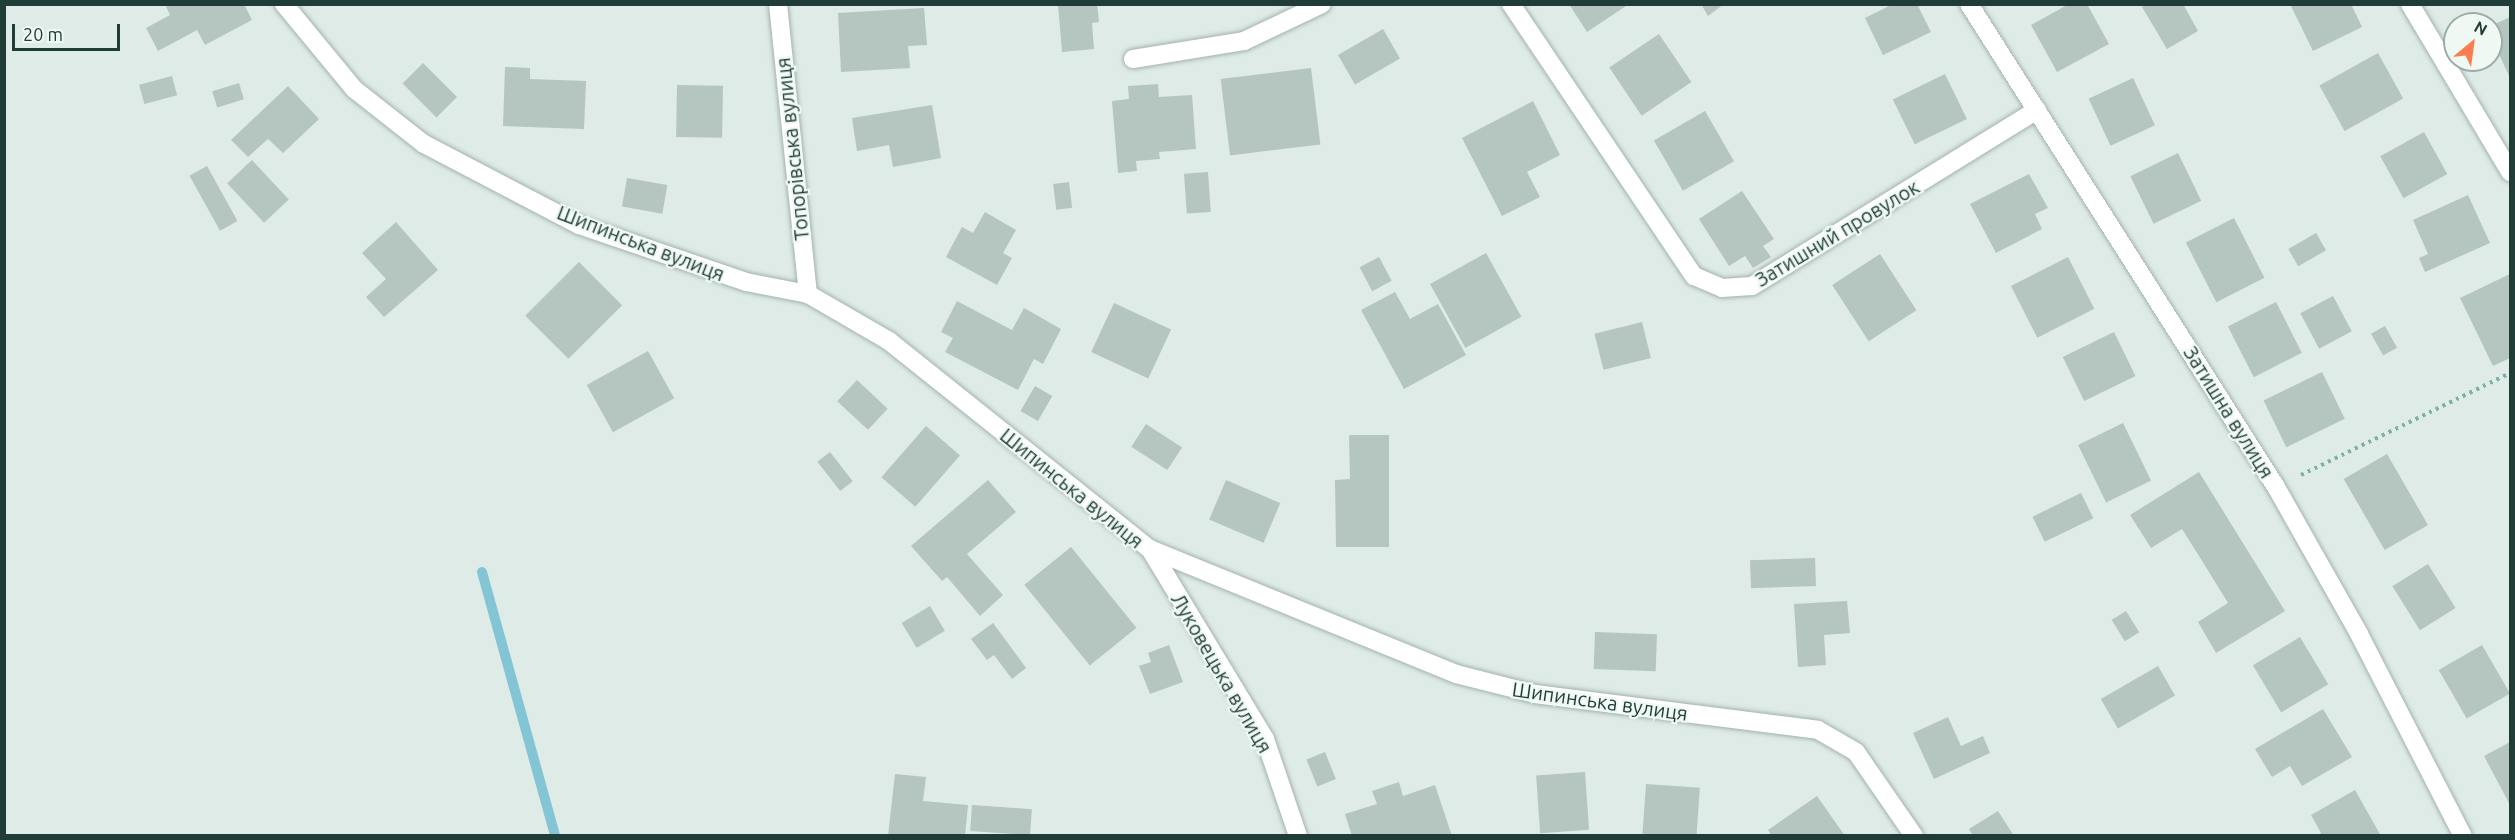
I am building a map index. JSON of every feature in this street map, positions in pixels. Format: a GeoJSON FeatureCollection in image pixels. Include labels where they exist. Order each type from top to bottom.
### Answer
{"type":"FeatureCollection","features":[{"type":"Feature","properties":{"kind":"street","name":"Шипинська вулиця"},"geometry":{"type":"LineString","coordinates":[[284,4],[354,89],[424,144],[579,225],[746,282],[808,294],[889,341],[1150,549],[1456,675],[1535,694],[1818,730],[1856,752],[1914,836]]}},
{"type":"Feature","properties":{"kind":"street","name":"Топорівська вулиця"},"geometry":{"type":"LineString","coordinates":[[778,4],[808,294]]}},
{"type":"Feature","properties":{"kind":"street"},"geometry":{"type":"LineString","coordinates":[[1133,59],[1244,41],[1322,4]]}},
{"type":"Feature","properties":{"kind":"street","name":"Затишний провулок"},"geometry":{"type":"LineString","coordinates":[[1511,4],[1694,276],[1722,288],[1752,286],[2037,110]]}},
{"type":"Feature","properties":{"kind":"street","name":"Затишна вулиця"},"geometry":{"type":"LineString","coordinates":[[1969,4],[2276,487],[2359,634],[2463,836]]}},
{"type":"Feature","properties":{"kind":"street"},"geometry":{"type":"LineString","coordinates":[[2410,4],[2511,172]]}},
{"type":"Feature","properties":{"kind":"street","name":"Луковецька вулиця"},"geometry":{"type":"LineString","coordinates":[[1150,549],[1265,739],[1298,836]]}},
{"type":"Feature","properties":{"kind":"path"},"geometry":{"type":"LineString","coordinates":[[2276,487],[2511,373]]}},
{"type":"Feature","properties":{"kind":"building"},"geometry":{"type":"Polygon","coordinates":[[[165,4],[244,4],[252,20],[205,45],[197,30],[158,51],[146,28],[170,15],[165,4]]]}},
{"type":"Feature","properties":{"kind":"building"},"geometry":{"type":"Polygon","coordinates":[[[1058,4],[1097,4],[1099,22],[1092,23],[1094,49],[1062,52],[1058,4]]]}},
{"type":"Feature","properties":{"kind":"building"},"geometry":{"type":"Polygon","coordinates":[[[1569,4],[1629,4],[1587,32],[1569,4]]]}},
{"type":"Feature","properties":{"kind":"building"},"geometry":{"type":"Polygon","coordinates":[[[1701,4],[1724,4],[1708,16],[1701,4]]]}},
{"type":"Feature","properties":{"kind":"building"},"geometry":{"type":"Polygon","coordinates":[[[1893,4],[1917,4],[1931,32],[1883,55],[1865,18],[1893,4]]]}},
{"type":"Feature","properties":{"kind":"building"},"geometry":{"type":"Polygon","coordinates":[[[2069,4],[2087,4],[2109,44],[2057,72],[2031,25],[2069,4]]]}},
{"type":"Feature","properties":{"kind":"building"},"geometry":{"type":"Polygon","coordinates":[[[2147,4],[2183,4],[2198,31],[2167,49],[2142,7],[2147,4]]]}},
{"type":"Feature","properties":{"kind":"building"},"geometry":{"type":"Polygon","coordinates":[[[2290,4],[2351,4],[2362,27],[2313,51],[2290,4]]]}},
{"type":"Feature","properties":{"kind":"building"},"geometry":{"type":"Polygon","coordinates":[[[924,8],[927,45],[908,46],[910,68],[841,72],[838,13],[924,8]]]}},
{"type":"Feature","properties":{"kind":"building"},"geometry":{"type":"Polygon","coordinates":[[[2510,17],[2510,78],[2503,63],[2503,20],[2510,17]]]}},
{"type":"Feature","properties":{"kind":"building"},"geometry":{"type":"Polygon","coordinates":[[[1383,29],[1400,58],[1355,84],[1338,55],[1383,29]]]}},
{"type":"Feature","properties":{"kind":"building"},"geometry":{"type":"Polygon","coordinates":[[[1659,34],[1691,82],[1642,116],[1609,68],[1659,34]]]}},
{"type":"Feature","properties":{"kind":"building"},"geometry":{"type":"Polygon","coordinates":[[[2378,53],[2403,98],[2345,131],[2319,85],[2378,53]]]}},
{"type":"Feature","properties":{"kind":"building"},"geometry":{"type":"Polygon","coordinates":[[[423,63],[457,97],[436,117],[402,84],[423,63]]]}},
{"type":"Feature","properties":{"kind":"building"},"geometry":{"type":"Polygon","coordinates":[[[505,67],[530,68],[530,79],[586,81],[584,129],[503,126],[505,67]]]}},
{"type":"Feature","properties":{"kind":"building"},"geometry":{"type":"Polygon","coordinates":[[[1311,68],[1320,144],[1230,156],[1221,79],[1311,68]]]}},
{"type":"Feature","properties":{"kind":"building"},"geometry":{"type":"Polygon","coordinates":[[[1945,74],[1967,119],[1915,144],[1893,99],[1945,74]]]}},
{"type":"Feature","properties":{"kind":"building"},"geometry":{"type":"Polygon","coordinates":[[[172,76],[177,95],[144,104],[139,85],[172,76]]]}},
{"type":"Feature","properties":{"kind":"building"},"geometry":{"type":"Polygon","coordinates":[[[2133,78],[2155,125],[2111,146],[2089,99],[2133,78]]]}},
{"type":"Feature","properties":{"kind":"building"},"geometry":{"type":"Polygon","coordinates":[[[239,83],[244,99],[217,107],[212,91],[239,83]]]}},
{"type":"Feature","properties":{"kind":"building"},"geometry":{"type":"Polygon","coordinates":[[[1158,84],[1159,97],[1192,95],[1196,149],[1159,152],[1160,159],[1136,161],[1137,171],[1118,173],[1112,101],[1129,99],[1128,86],[1158,84]]]}},
{"type":"Feature","properties":{"kind":"building"},"geometry":{"type":"Polygon","coordinates":[[[677,85],[723,86],[722,138],[676,137],[677,85]]]}},
{"type":"Feature","properties":{"kind":"building"},"geometry":{"type":"Polygon","coordinates":[[[288,86],[319,119],[283,153],[268,139],[248,157],[231,140],[288,86]]]}},
{"type":"Feature","properties":{"kind":"building"},"geometry":{"type":"Polygon","coordinates":[[[1533,101],[1560,155],[1527,172],[1540,197],[1502,216],[1462,138],[1533,101]]]}},
{"type":"Feature","properties":{"kind":"building"},"geometry":{"type":"Polygon","coordinates":[[[932,105],[941,158],[893,167],[889,145],[857,151],[852,118],[932,105]]]}},
{"type":"Feature","properties":{"kind":"building"},"geometry":{"type":"Polygon","coordinates":[[[1705,111],[1734,161],[1683,191],[1654,140],[1705,111]]]}},
{"type":"Feature","properties":{"kind":"building"},"geometry":{"type":"Polygon","coordinates":[[[2424,132],[2447,174],[2404,198],[2380,156],[2424,132]]]}},
{"type":"Feature","properties":{"kind":"building"},"geometry":{"type":"Polygon","coordinates":[[[2178,153],[2201,201],[2154,224],[2130,176],[2178,153]]]}},
{"type":"Feature","properties":{"kind":"building"},"geometry":{"type":"Polygon","coordinates":[[[252,160],[289,199],[264,223],[227,183],[252,160]]]}},
{"type":"Feature","properties":{"kind":"building"},"geometry":{"type":"Polygon","coordinates":[[[207,166],[238,221],[220,231],[190,176],[207,166]]]}},
{"type":"Feature","properties":{"kind":"building"},"geometry":{"type":"Polygon","coordinates":[[[1208,172],[1211,212],[1187,214],[1184,174],[1208,172]]]}},
{"type":"Feature","properties":{"kind":"building"},"geometry":{"type":"Polygon","coordinates":[[[2029,174],[2048,208],[2035,214],[2042,229],[1996,253],[1970,204],[2029,174]]]}},
{"type":"Feature","properties":{"kind":"building"},"geometry":{"type":"Polygon","coordinates":[[[627,178],[667,185],[662,214],[622,207],[627,178]]]}},
{"type":"Feature","properties":{"kind":"building"},"geometry":{"type":"Polygon","coordinates":[[[1069,182],[1072,208],[1056,210],[1053,184],[1069,182]]]}},
{"type":"Feature","properties":{"kind":"building"},"geometry":{"type":"Polygon","coordinates":[[[1742,191],[1774,239],[1763,246],[1771,257],[1753,268],[1745,256],[1729,266],[1699,219],[1742,191]]]}},
{"type":"Feature","properties":{"kind":"building"},"geometry":{"type":"Polygon","coordinates":[[[2468,195],[2490,243],[2425,272],[2419,258],[2428,254],[2413,220],[2468,195]]]}},
{"type":"Feature","properties":{"kind":"building"},"geometry":{"type":"Polygon","coordinates":[[[985,212],[1016,230],[1003,253],[1012,258],[997,285],[946,257],[962,227],[973,233],[985,212]]]}},
{"type":"Feature","properties":{"kind":"building"},"geometry":{"type":"Polygon","coordinates":[[[2234,218],[2264,278],[2216,302],[2186,243],[2234,218]]]}},
{"type":"Feature","properties":{"kind":"building"},"geometry":{"type":"Polygon","coordinates":[[[396,222],[438,270],[384,317],[366,297],[386,279],[362,253],[396,222]]]}},
{"type":"Feature","properties":{"kind":"building"},"geometry":{"type":"Polygon","coordinates":[[[2316,233],[2326,250],[2298,266],[2288,249],[2316,233]]]}},
{"type":"Feature","properties":{"kind":"building"},"geometry":{"type":"Polygon","coordinates":[[[1486,253],[1521,317],[1465,348],[1430,284],[1486,253]]]}},
{"type":"Feature","properties":{"kind":"building"},"geometry":{"type":"Polygon","coordinates":[[[1880,254],[1916,310],[1869,341],[1832,285],[1880,254]]]}},
{"type":"Feature","properties":{"kind":"building"},"geometry":{"type":"Polygon","coordinates":[[[1379,257],[1392,281],[1372,291],[1360,267],[1379,257]]]}},
{"type":"Feature","properties":{"kind":"building"},"geometry":{"type":"Polygon","coordinates":[[[2068,257],[2094,309],[2037,338],[2011,286],[2068,257]]]}},
{"type":"Feature","properties":{"kind":"building"},"geometry":{"type":"Polygon","coordinates":[[[579,262],[622,305],[568,359],[525,316],[579,262]]]}},
{"type":"Feature","properties":{"kind":"building"},"geometry":{"type":"Polygon","coordinates":[[[2510,274],[2510,358],[2493,366],[2460,298],[2510,274]]]}},
{"type":"Feature","properties":{"kind":"building"},"geometry":{"type":"Polygon","coordinates":[[[1395,292],[1410,319],[1438,304],[1466,355],[1404,389],[1361,310],[1395,292]]]}},
{"type":"Feature","properties":{"kind":"building"},"geometry":{"type":"Polygon","coordinates":[[[2333,296],[2352,331],[2319,349],[2300,313],[2333,296]]]}},
{"type":"Feature","properties":{"kind":"building"},"geometry":{"type":"Polygon","coordinates":[[[957,301],[1012,330],[1024,308],[1061,329],[1043,364],[1034,359],[1018,390],[945,352],[953,338],[941,332],[957,301]]]}},
{"type":"Feature","properties":{"kind":"building"},"geometry":{"type":"Polygon","coordinates":[[[2276,302],[2302,353],[2254,377],[2228,327],[2276,302]]]}},
{"type":"Feature","properties":{"kind":"building"},"geometry":{"type":"Polygon","coordinates":[[[1114,303],[1171,330],[1148,379],[1091,352],[1114,303]]]}},
{"type":"Feature","properties":{"kind":"building"},"geometry":{"type":"Polygon","coordinates":[[[1642,322],[1651,358],[1603,370],[1594,334],[1642,322]]]}},
{"type":"Feature","properties":{"kind":"building"},"geometry":{"type":"Polygon","coordinates":[[[2385,326],[2397,348],[2383,356],[2371,334],[2385,326]]]}},
{"type":"Feature","properties":{"kind":"building"},"geometry":{"type":"Polygon","coordinates":[[[2114,332],[2135,376],[2084,401],[2063,357],[2114,332]]]}},
{"type":"Feature","properties":{"kind":"building"},"geometry":{"type":"Polygon","coordinates":[[[648,351],[674,398],[613,432],[587,385],[648,351]]]}},
{"type":"Feature","properties":{"kind":"building"},"geometry":{"type":"Polygon","coordinates":[[[2322,372],[2345,419],[2286,447],[2264,400],[2322,372]]]}},
{"type":"Feature","properties":{"kind":"building"},"geometry":{"type":"Polygon","coordinates":[[[857,380],[888,409],[868,430],[837,401],[857,380]]]}},
{"type":"Feature","properties":{"kind":"building"},"geometry":{"type":"Polygon","coordinates":[[[1035,386],[1052,396],[1038,421],[1020,411],[1035,386]]]}},
{"type":"Feature","properties":{"kind":"building"},"geometry":{"type":"Polygon","coordinates":[[[2123,423],[2151,481],[2106,502],[2078,445],[2123,423]]]}},
{"type":"Feature","properties":{"kind":"building"},"geometry":{"type":"Polygon","coordinates":[[[1146,424],[1182,447],[1167,470],[1131,447],[1146,424]]]}},
{"type":"Feature","properties":{"kind":"building"},"geometry":{"type":"Polygon","coordinates":[[[926,426],[960,456],[915,507],[881,477],[926,426]]]}},
{"type":"Feature","properties":{"kind":"building"},"geometry":{"type":"Polygon","coordinates":[[[1349,435],[1389,435],[1389,547],[1336,547],[1335,480],[1350,479],[1349,435]]]}},
{"type":"Feature","properties":{"kind":"building"},"geometry":{"type":"Polygon","coordinates":[[[830,452],[853,481],[840,491],[817,462],[830,452]]]}},
{"type":"Feature","properties":{"kind":"building"},"geometry":{"type":"Polygon","coordinates":[[[2387,454],[2428,525],[2385,550],[2344,479],[2387,454]]]}},
{"type":"Feature","properties":{"kind":"building"},"geometry":{"type":"Polygon","coordinates":[[[2199,472],[2285,611],[2216,653],[2198,622],[2228,603],[2204,564],[2182,529],[2151,548],[2130,515],[2199,472]]]}},
{"type":"Feature","properties":{"kind":"building"},"geometry":{"type":"Polygon","coordinates":[[[988,480],[1016,512],[967,554],[1003,595],[980,616],[947,577],[942,581],[911,546],[988,480]]]}},
{"type":"Feature","properties":{"kind":"building"},"geometry":{"type":"Polygon","coordinates":[[[1226,480],[1280,503],[1264,543],[1209,520],[1226,480]]]}},
{"type":"Feature","properties":{"kind":"building"},"geometry":{"type":"Polygon","coordinates":[[[2081,493],[2093,518],[2045,542],[2032,517],[2081,493]]]}},
{"type":"Feature","properties":{"kind":"building"},"geometry":{"type":"Polygon","coordinates":[[[1071,547],[1136,628],[1090,666],[1024,585],[1071,547]]]}},
{"type":"Feature","properties":{"kind":"building"},"geometry":{"type":"Polygon","coordinates":[[[1815,558],[1816,586],[1751,588],[1750,560],[1815,558]]]}},
{"type":"Feature","properties":{"kind":"building"},"geometry":{"type":"Polygon","coordinates":[[[2428,564],[2456,608],[2420,630],[2392,586],[2428,564]]]}},
{"type":"Feature","properties":{"kind":"building"},"geometry":{"type":"Polygon","coordinates":[[[1847,601],[1850,633],[1824,635],[1826,665],[1798,667],[1794,604],[1847,601]]]}},
{"type":"Feature","properties":{"kind":"building"},"geometry":{"type":"Polygon","coordinates":[[[930,606],[945,631],[917,648],[902,623],[930,606]]]}},
{"type":"Feature","properties":{"kind":"building"},"geometry":{"type":"Polygon","coordinates":[[[2126,611],[2139,632],[2125,641],[2112,620],[2126,611]]]}},
{"type":"Feature","properties":{"kind":"building"},"geometry":{"type":"Polygon","coordinates":[[[993,623],[1026,668],[1012,679],[994,655],[987,660],[971,639],[993,623]]]}},
{"type":"Feature","properties":{"kind":"building"},"geometry":{"type":"Polygon","coordinates":[[[1595,632],[1657,634],[1656,671],[1594,669],[1595,632]]]}},
{"type":"Feature","properties":{"kind":"building"},"geometry":{"type":"Polygon","coordinates":[[[2300,637],[2328,684],[2281,712],[2253,665],[2300,637]]]}},
{"type":"Feature","properties":{"kind":"building"},"geometry":{"type":"Polygon","coordinates":[[[1169,645],[1183,682],[1150,694],[1139,666],[1151,662],[1148,653],[1169,645]]]}},
{"type":"Feature","properties":{"kind":"building"},"geometry":{"type":"Polygon","coordinates":[[[2482,645],[2510,693],[2467,718],[2439,670],[2482,645]]]}},
{"type":"Feature","properties":{"kind":"building"},"geometry":{"type":"Polygon","coordinates":[[[2158,666],[2175,695],[2118,728],[2101,699],[2158,666]]]}},
{"type":"Feature","properties":{"kind":"building"},"geometry":{"type":"Polygon","coordinates":[[[2323,709],[2352,757],[2302,786],[2290,766],[2272,777],[2255,749],[2323,709]]]}},
{"type":"Feature","properties":{"kind":"building"},"geometry":{"type":"Polygon","coordinates":[[[1948,717],[1961,746],[1983,736],[1990,753],[1934,779],[1913,733],[1948,717]]]}},
{"type":"Feature","properties":{"kind":"building"},"geometry":{"type":"Polygon","coordinates":[[[2510,742],[2510,805],[2484,756],[2510,742]]]}},
{"type":"Feature","properties":{"kind":"building"},"geometry":{"type":"Polygon","coordinates":[[[1325,752],[1336,779],[1317,786],[1306,759],[1325,752]]]}},
{"type":"Feature","properties":{"kind":"building"},"geometry":{"type":"Polygon","coordinates":[[[1585,772],[1589,830],[1540,833],[1536,775],[1585,772]]]}},
{"type":"Feature","properties":{"kind":"building"},"geometry":{"type":"Polygon","coordinates":[[[895,774],[926,777],[923,801],[968,805],[965,836],[888,836],[895,774]]]}},
{"type":"Feature","properties":{"kind":"building"},"geometry":{"type":"Polygon","coordinates":[[[1399,782],[1403,796],[1435,785],[1452,836],[1352,836],[1345,814],[1377,804],[1372,791],[1399,782]]]}},
{"type":"Feature","properties":{"kind":"building"},"geometry":{"type":"Polygon","coordinates":[[[1646,784],[1700,788],[1696,836],[1642,836],[1646,784]]]}},
{"type":"Feature","properties":{"kind":"building"},"geometry":{"type":"Polygon","coordinates":[[[2355,790],[2381,836],[2317,836],[2321,833],[2311,815],[2355,790]]]}},
{"type":"Feature","properties":{"kind":"building"},"geometry":{"type":"Polygon","coordinates":[[[1817,796],[1845,836],[1772,836],[1768,830],[1817,796]]]}},
{"type":"Feature","properties":{"kind":"building"},"geometry":{"type":"Polygon","coordinates":[[[972,805],[1032,809],[1030,835],[970,831],[972,805]]]}},
{"type":"Feature","properties":{"kind":"building"},"geometry":{"type":"Polygon","coordinates":[[[1998,811],[2014,836],[1973,836],[1969,829],[1998,811]]]}},
{"type":"Feature","properties":{"kind":"waterway"},"geometry":{"type":"LineString","coordinates":[[482,572],[555,836]]}}]}
